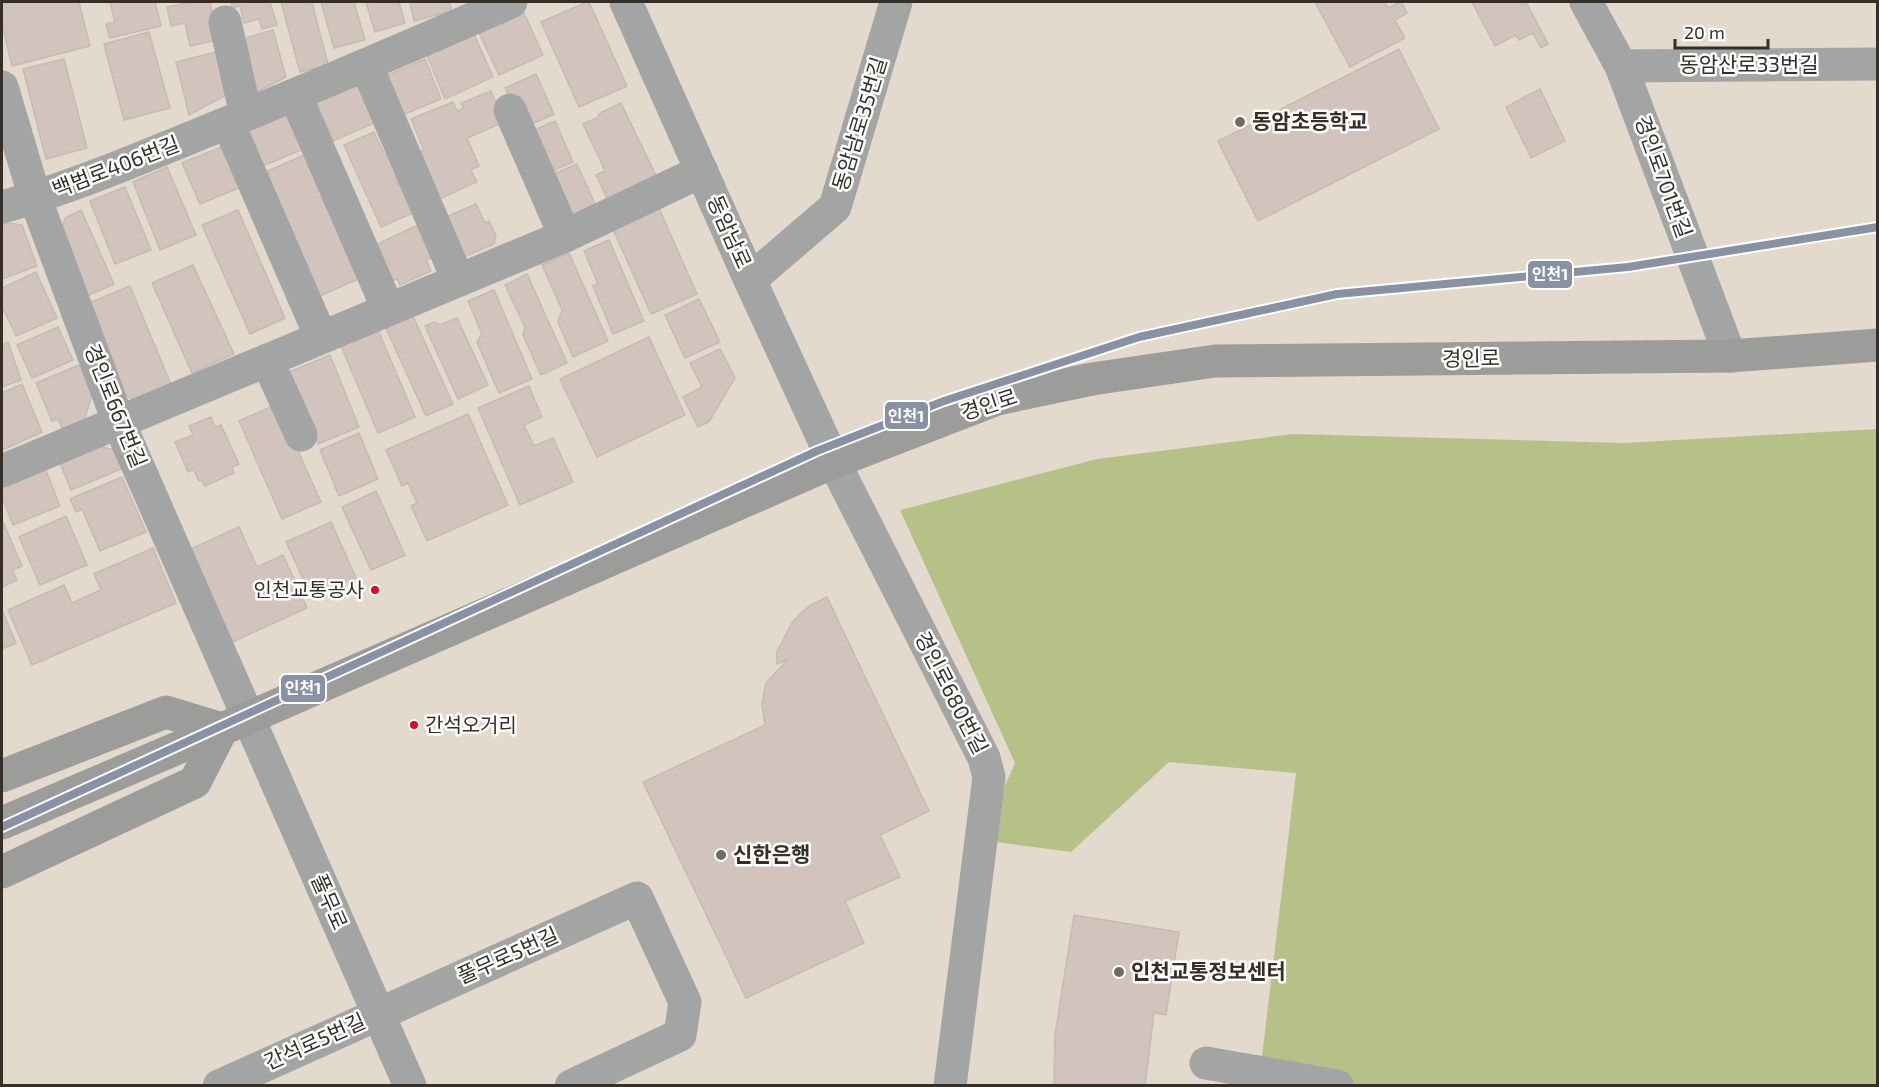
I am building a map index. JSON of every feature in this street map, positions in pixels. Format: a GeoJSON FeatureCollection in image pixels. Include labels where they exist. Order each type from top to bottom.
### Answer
{"type":"FeatureCollection","features":[{"type":"Feature","properties":{"kind":"main road","name":"경인로"},"geometry":{"type":"LineString","coordinates":[[2,823],[235,724],[834,462],[997,399],[1092,379],[1215,361],[1730,356],[1878,345]]}},
{"type":"Feature","properties":{"kind":"main road"},"geometry":{"type":"LineString","coordinates":[[2,777],[166,712],[235,724],[195,782],[2,872]]}},
{"type":"Feature","properties":{"kind":"street","name":"백범로406번길"},"geometry":{"type":"LineString","coordinates":[[2,207],[35,198],[237,119],[511,2]]}},
{"type":"Feature","properties":{"kind":"street","name":"동암남로"},"geometry":{"type":"LineString","coordinates":[[626,2],[834,462]]}},
{"type":"Feature","properties":{"kind":"street","name":"동암남로35번길"},"geometry":{"type":"LineString","coordinates":[[750,280],[835,207],[896,2]]}},
{"type":"Feature","properties":{"kind":"street","name":"경인로701번길"},"geometry":{"type":"LineString","coordinates":[[1586,2],[1621,66],[1730,356]]}},
{"type":"Feature","properties":{"kind":"street"},"geometry":{"type":"LineString","coordinates":[[225,22],[237,119],[272,227],[321,337]]}},
{"type":"Feature","properties":{"kind":"street","name":"동암산로33번길"},"geometry":{"type":"LineString","coordinates":[[1621,66],[1878,64]]}},
{"type":"Feature","properties":{"kind":"street"},"geometry":{"type":"LineString","coordinates":[[366,65],[458,280]]}},
{"type":"Feature","properties":{"kind":"street","name":"경인로667번길"},"geometry":{"type":"LineString","coordinates":[[2,87],[35,198],[235,724]]}},
{"type":"Feature","properties":{"kind":"street"},"geometry":{"type":"LineString","coordinates":[[295,95],[388,309]]}},
{"type":"Feature","properties":{"kind":"street"},"geometry":{"type":"LineString","coordinates":[[510,110],[565,236]]}},
{"type":"Feature","properties":{"kind":"street"},"geometry":{"type":"LineString","coordinates":[[2,471],[565,236],[702,171]]}},
{"type":"Feature","properties":{"kind":"street"},"geometry":{"type":"LineString","coordinates":[[267,360],[301,435]]}},
{"type":"Feature","properties":{"kind":"street","name":"경인로680번길"},"geometry":{"type":"LineString","coordinates":[[834,462],[984,758],[989,777],[950,1086]]}},
{"type":"Feature","properties":{"kind":"street","name":"풀무로"},"geometry":{"type":"LineString","coordinates":[[235,724],[378,1014],[410,1086]]}},
{"type":"Feature","properties":{"kind":"street","name":"풀무로5번길"},"geometry":{"type":"LineString","coordinates":[[378,1014],[637,898],[686,1002],[680,1035],[571,1086]]}},
{"type":"Feature","properties":{"kind":"street","name":"간석로5번길"},"geometry":{"type":"LineString","coordinates":[[219,1086],[378,1014]]}},
{"type":"Feature","properties":{"kind":"street"},"geometry":{"type":"LineString","coordinates":[[1206,1064],[1337,1086]]}},
{"type":"Feature","properties":{"kind":"green space"},"geometry":{"type":"Polygon","coordinates":[[[1877,429],[1877,1085],[1337,1086],[1260,1073],[1296,773],[1169,762],[1071,852],[981,840],[1015,763],[900,510],[1097,459],[1293,434],[1624,443],[1877,429]]]}},
{"type":"Feature","properties":{"kind":"building"},"geometry":{"type":"Polygon","coordinates":[[[2,2],[79,2],[90,46],[12,66],[2,24],[2,2]]]}},
{"type":"Feature","properties":{"kind":"building"},"geometry":{"type":"Polygon","coordinates":[[[110,2],[155,2],[161,26],[110,38],[106,24],[115,22],[110,2]]]}},
{"type":"Feature","properties":{"kind":"building"},"geometry":{"type":"Polygon","coordinates":[[[192,2],[210,2],[218,40],[190,46],[185,23],[171,26],[167,7],[192,2]]]}},
{"type":"Feature","properties":{"kind":"building"},"geometry":{"type":"Polygon","coordinates":[[[231,2],[270,2],[277,25],[262,29],[259,19],[244,23],[240,6],[232,8],[231,2]]]}},
{"type":"Feature","properties":{"kind":"building"},"geometry":{"type":"Polygon","coordinates":[[[281,2],[312,2],[328,65],[300,72],[281,2]]]}},
{"type":"Feature","properties":{"kind":"building"},"geometry":{"type":"Polygon","coordinates":[[[321,2],[354,2],[365,40],[334,48],[321,2]]]}},
{"type":"Feature","properties":{"kind":"building"},"geometry":{"type":"Polygon","coordinates":[[[366,2],[399,2],[405,23],[375,32],[366,2]]]}},
{"type":"Feature","properties":{"kind":"building"},"geometry":{"type":"Polygon","coordinates":[[[410,2],[449,2],[452,11],[414,21],[410,2]]]}},
{"type":"Feature","properties":{"kind":"building"},"geometry":{"type":"Polygon","coordinates":[[[589,2],[627,86],[579,107],[541,22],[589,2]]]}},
{"type":"Feature","properties":{"kind":"building"},"geometry":{"type":"Polygon","coordinates":[[[1315,2],[1385,2],[1388,8],[1401,2],[1407,13],[1395,20],[1405,38],[1350,67],[1315,2]]]}},
{"type":"Feature","properties":{"kind":"building"},"geometry":{"type":"Polygon","coordinates":[[[1472,2],[1526,2],[1548,44],[1541,48],[1533,33],[1519,40],[1516,35],[1495,46],[1472,2]]]}},
{"type":"Feature","properties":{"kind":"building"},"geometry":{"type":"Polygon","coordinates":[[[524,13],[543,55],[499,75],[479,33],[524,13]]]}},
{"type":"Feature","properties":{"kind":"building"},"geometry":{"type":"Polygon","coordinates":[[[273,30],[286,77],[251,95],[239,40],[273,30]]]}},
{"type":"Feature","properties":{"kind":"building"},"geometry":{"type":"Polygon","coordinates":[[[149,32],[170,108],[124,120],[104,44],[149,32]]]}},
{"type":"Feature","properties":{"kind":"building"},"geometry":{"type":"Polygon","coordinates":[[[473,32],[493,77],[445,99],[426,53],[473,32]]]}},
{"type":"Feature","properties":{"kind":"building"},"geometry":{"type":"Polygon","coordinates":[[[1399,49],[1439,129],[1258,221],[1218,141],[1399,49]]]}},
{"type":"Feature","properties":{"kind":"building"},"geometry":{"type":"Polygon","coordinates":[[[220,51],[230,93],[189,115],[176,62],[220,51]]]}},
{"type":"Feature","properties":{"kind":"building"},"geometry":{"type":"Polygon","coordinates":[[[64,59],[87,148],[46,159],[23,69],[64,59]]]}},
{"type":"Feature","properties":{"kind":"building"},"geometry":{"type":"Polygon","coordinates":[[[425,59],[441,99],[400,116],[383,77],[425,59]]]}},
{"type":"Feature","properties":{"kind":"building"},"geometry":{"type":"Polygon","coordinates":[[[536,74],[554,114],[523,128],[505,88],[536,74]]]}},
{"type":"Feature","properties":{"kind":"building"},"geometry":{"type":"Polygon","coordinates":[[[356,83],[379,121],[333,141],[316,101],[356,83]]]}},
{"type":"Feature","properties":{"kind":"building"},"geometry":{"type":"Polygon","coordinates":[[[1540,89],[1565,141],[1531,158],[1506,107],[1540,89]]]}},
{"type":"Feature","properties":{"kind":"building"},"geometry":{"type":"Polygon","coordinates":[[[491,91],[504,122],[467,138],[479,166],[471,170],[477,182],[437,200],[417,153],[424,150],[411,119],[453,102],[457,111],[464,108],[461,103],[491,91]]]}},
{"type":"Feature","properties":{"kind":"building"},"geometry":{"type":"Polygon","coordinates":[[[621,103],[658,180],[609,203],[596,175],[605,171],[583,124],[621,103]]]}},
{"type":"Feature","properties":{"kind":"building"},"geometry":{"type":"Polygon","coordinates":[[[295,108],[306,148],[260,167],[247,135],[252,120],[295,108]]]}},
{"type":"Feature","properties":{"kind":"building"},"geometry":{"type":"Polygon","coordinates":[[[555,121],[573,162],[543,175],[525,134],[555,121]]]}},
{"type":"Feature","properties":{"kind":"building"},"geometry":{"type":"Polygon","coordinates":[[[374,132],[385,155],[393,152],[402,174],[395,177],[398,185],[402,183],[415,212],[381,227],[344,145],[374,132]]]}},
{"type":"Feature","properties":{"kind":"building"},"geometry":{"type":"Polygon","coordinates":[[[224,146],[241,187],[200,204],[182,163],[224,146]]]}},
{"type":"Feature","properties":{"kind":"building"},"geometry":{"type":"Polygon","coordinates":[[[311,152],[365,276],[315,298],[261,174],[311,152]]]}},
{"type":"Feature","properties":{"kind":"building"},"geometry":{"type":"Polygon","coordinates":[[[577,164],[596,206],[564,220],[545,178],[577,164]]]}},
{"type":"Feature","properties":{"kind":"building"},"geometry":{"type":"Polygon","coordinates":[[[167,167],[196,235],[160,250],[133,182],[167,167]]]}},
{"type":"Feature","properties":{"kind":"building"},"geometry":{"type":"Polygon","coordinates":[[[125,187],[151,250],[115,264],[90,201],[125,187]]]}},
{"type":"Feature","properties":{"kind":"building"},"geometry":{"type":"Polygon","coordinates":[[[476,204],[485,223],[489,221],[496,236],[494,244],[457,260],[439,220],[476,204]]]}},
{"type":"Feature","properties":{"kind":"building"},"geometry":{"type":"Polygon","coordinates":[[[658,206],[697,294],[651,314],[612,227],[658,206]]]}},
{"type":"Feature","properties":{"kind":"building"},"geometry":{"type":"Polygon","coordinates":[[[81,210],[114,284],[85,297],[59,238],[65,218],[81,210]]]}},
{"type":"Feature","properties":{"kind":"building"},"geometry":{"type":"Polygon","coordinates":[[[238,210],[285,318],[250,334],[202,225],[238,210]]]}},
{"type":"Feature","properties":{"kind":"building"},"geometry":{"type":"Polygon","coordinates":[[[7,223],[22,225],[37,266],[2,279],[2,225],[7,223]]]}},
{"type":"Feature","properties":{"kind":"building"},"geometry":{"type":"Polygon","coordinates":[[[420,224],[438,255],[426,260],[431,271],[400,285],[397,279],[391,281],[375,245],[420,224]]]}},
{"type":"Feature","properties":{"kind":"building"},"geometry":{"type":"Polygon","coordinates":[[[609,240],[644,321],[613,334],[593,286],[598,284],[584,251],[609,240]]]}},
{"type":"Feature","properties":{"kind":"building"},"geometry":{"type":"Polygon","coordinates":[[[569,253],[608,341],[573,357],[558,322],[562,310],[542,265],[569,253]]]}},
{"type":"Feature","properties":{"kind":"building"},"geometry":{"type":"Polygon","coordinates":[[[193,265],[234,354],[192,373],[152,283],[193,265]]]}},
{"type":"Feature","properties":{"kind":"building"},"geometry":{"type":"Polygon","coordinates":[[[36,272],[57,318],[16,336],[4,310],[2,311],[2,288],[36,272]]]}},
{"type":"Feature","properties":{"kind":"building"},"geometry":{"type":"Polygon","coordinates":[[[527,274],[567,363],[541,375],[523,335],[525,327],[505,285],[527,274]]]}},
{"type":"Feature","properties":{"kind":"building"},"geometry":{"type":"Polygon","coordinates":[[[130,286],[173,389],[138,404],[119,389],[84,305],[130,286]]]}},
{"type":"Feature","properties":{"kind":"building"},"geometry":{"type":"Polygon","coordinates":[[[494,290],[532,379],[499,393],[477,342],[482,334],[468,301],[494,290]]]}},
{"type":"Feature","properties":{"kind":"building"},"geometry":{"type":"Polygon","coordinates":[[[699,299],[720,342],[685,358],[665,315],[699,299]]]}},
{"type":"Feature","properties":{"kind":"building"},"geometry":{"type":"Polygon","coordinates":[[[412,314],[453,404],[426,416],[385,326],[412,314]]]}},
{"type":"Feature","properties":{"kind":"building"},"geometry":{"type":"Polygon","coordinates":[[[457,318],[488,385],[458,399],[425,326],[434,322],[440,325],[457,318]]]}},
{"type":"Feature","properties":{"kind":"building"},"geometry":{"type":"Polygon","coordinates":[[[58,327],[73,360],[32,378],[17,345],[58,327]]]}},
{"type":"Feature","properties":{"kind":"building"},"geometry":{"type":"Polygon","coordinates":[[[378,330],[415,417],[378,433],[341,346],[378,330]]]}},
{"type":"Feature","properties":{"kind":"building"},"geometry":{"type":"Polygon","coordinates":[[[649,337],[685,415],[597,457],[560,379],[649,337]]]}},
{"type":"Feature","properties":{"kind":"building"},"geometry":{"type":"Polygon","coordinates":[[[8,342],[21,380],[2,387],[2,345],[8,342]]]}},
{"type":"Feature","properties":{"kind":"building"},"geometry":{"type":"Polygon","coordinates":[[[720,349],[735,378],[709,422],[698,427],[683,397],[702,387],[690,363],[720,349]]]}},
{"type":"Feature","properties":{"kind":"building"},"geometry":{"type":"Polygon","coordinates":[[[330,355],[359,427],[318,444],[289,372],[330,355]]]}},
{"type":"Feature","properties":{"kind":"building"},"geometry":{"type":"Polygon","coordinates":[[[79,365],[92,395],[83,424],[64,432],[58,419],[52,421],[36,383],[79,365]]]}},
{"type":"Feature","properties":{"kind":"building"},"geometry":{"type":"Polygon","coordinates":[[[22,384],[42,432],[2,450],[2,393],[22,384]]]}},
{"type":"Feature","properties":{"kind":"building"},"geometry":{"type":"Polygon","coordinates":[[[529,386],[542,417],[524,425],[534,446],[553,438],[573,482],[520,505],[478,408],[529,386]]]}},
{"type":"Feature","properties":{"kind":"building"},"geometry":{"type":"Polygon","coordinates":[[[277,404],[321,502],[282,519],[239,421],[277,404]]]}},
{"type":"Feature","properties":{"kind":"building"},"geometry":{"type":"Polygon","coordinates":[[[468,414],[508,505],[427,541],[411,506],[417,503],[408,483],[402,486],[386,450],[468,414]]]}},
{"type":"Feature","properties":{"kind":"building"},"geometry":{"type":"Polygon","coordinates":[[[211,417],[215,427],[221,425],[239,464],[232,467],[234,473],[205,486],[202,480],[199,481],[193,469],[188,472],[175,442],[193,435],[189,426],[211,417]]]}},
{"type":"Feature","properties":{"kind":"building"},"geometry":{"type":"Polygon","coordinates":[[[359,433],[378,479],[339,496],[320,450],[359,433]]]}},
{"type":"Feature","properties":{"kind":"building"},"geometry":{"type":"Polygon","coordinates":[[[92,444],[114,450],[121,469],[71,490],[58,458],[92,444]]]}},
{"type":"Feature","properties":{"kind":"building"},"geometry":{"type":"Polygon","coordinates":[[[45,468],[60,506],[13,525],[2,497],[2,486],[45,468]]]}},
{"type":"Feature","properties":{"kind":"building"},"geometry":{"type":"Polygon","coordinates":[[[122,477],[146,532],[100,551],[82,509],[76,512],[70,499],[122,477]]]}},
{"type":"Feature","properties":{"kind":"building"},"geometry":{"type":"Polygon","coordinates":[[[376,491],[405,555],[371,570],[342,507],[376,491]]]}},
{"type":"Feature","properties":{"kind":"building"},"geometry":{"type":"Polygon","coordinates":[[[66,516],[87,565],[40,585],[19,537],[66,516]]]}},
{"type":"Feature","properties":{"kind":"building"},"geometry":{"type":"Polygon","coordinates":[[[3,522],[22,566],[12,570],[17,580],[2,587],[3,522]]]}},
{"type":"Feature","properties":{"kind":"building"},"geometry":{"type":"Polygon","coordinates":[[[331,522],[356,578],[312,598],[286,542],[331,522]]]}},
{"type":"Feature","properties":{"kind":"building"},"geometry":{"type":"Polygon","coordinates":[[[239,527],[257,567],[283,555],[307,608],[228,644],[186,551],[239,527]]]}},
{"type":"Feature","properties":{"kind":"building"},"geometry":{"type":"Polygon","coordinates":[[[153,548],[176,603],[32,665],[8,610],[64,585],[72,603],[101,590],[94,574],[153,548]]]}},
{"type":"Feature","properties":{"kind":"building"},"geometry":{"type":"Polygon","coordinates":[[[827,597],[929,811],[880,835],[900,877],[845,901],[864,943],[746,998],[643,782],[765,725],[762,705],[766,683],[788,659],[777,664],[777,651],[792,623],[801,613],[827,597]]]}},
{"type":"Feature","properties":{"kind":"building"},"geometry":{"type":"Polygon","coordinates":[[[2,610],[16,643],[2,649],[2,610]]]}},
{"type":"Feature","properties":{"kind":"building","name":"인천교통정보센터"},"geometry":{"type":"Polygon","coordinates":[[[1074,915],[1179,932],[1166,1015],[1154,1013],[1145,1086],[1054,1086],[1055,1035],[1074,915]]]}},
{"type":"Feature","properties":{"kind":"transit line","name":"인천1"},"geometry":{"type":"LineString","coordinates":[[2,827],[817,451],[944,401],[1139,337],[1337,294],[1628,267],[1878,227]]}},
{"type":"Feature","properties":{"kind":"place","name":"동암초등학교"},"geometry":{"type":"Point","coordinates":[1240,122]}},
{"type":"Feature","properties":{"kind":"place","name":"인천교통공사"},"geometry":{"type":"Point","coordinates":[375,590]}},
{"type":"Feature","properties":{"kind":"place","name":"간석오거리"},"geometry":{"type":"Point","coordinates":[414,725]}},
{"type":"Feature","properties":{"kind":"place","name":"신한은행"},"geometry":{"type":"Point","coordinates":[721,855]}},
{"type":"Feature","properties":{"kind":"place","name":"인천교통정보센터"},"geometry":{"type":"Point","coordinates":[1119,972]}}]}
